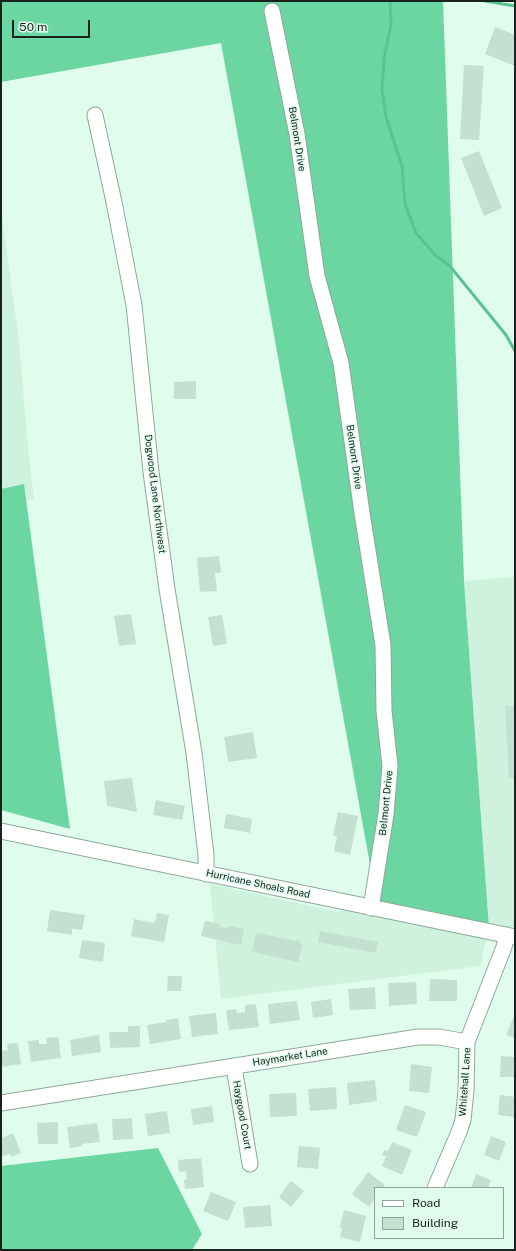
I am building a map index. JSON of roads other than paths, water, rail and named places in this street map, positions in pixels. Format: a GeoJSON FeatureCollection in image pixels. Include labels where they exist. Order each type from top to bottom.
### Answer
{"type":"FeatureCollection","features":[{"type":"Feature","properties":{"kind":"street","name":"Belmont Drive"},"geometry":{"type":"LineString","coordinates":[[272,11],[297,134],[316,276],[341,362],[362,513],[383,645],[384,711],[390,766],[386,814],[371,908]]}},
{"type":"Feature","properties":{"kind":"street","name":"Dogwood Lane Northwest"},"geometry":{"type":"LineString","coordinates":[[95,115],[134,305],[151,472],[167,589],[194,753],[206,855],[206,874]]}},
{"type":"Feature","properties":{"kind":"street","name":"Hurricane Shoals Road"},"geometry":{"type":"LineString","coordinates":[[1,831],[511,936]]}},
{"type":"Feature","properties":{"kind":"street"},"geometry":{"type":"LineString","coordinates":[[467,1042],[504,947],[511,936]]}},
{"type":"Feature","properties":{"kind":"street","name":"Haymarket Lane"},"geometry":{"type":"LineString","coordinates":[[1,1103],[418,1037],[439,1037],[467,1042]]}},
{"type":"Feature","properties":{"kind":"street","name":"Whitehall Lane"},"geometry":{"type":"LineString","coordinates":[[435,1187],[463,1120],[466,1091],[467,1042]]}},
{"type":"Feature","properties":{"kind":"street","name":"Haygood Court"},"geometry":{"type":"LineString","coordinates":[[234,1066],[250,1164]]}},
{"type":"Feature","properties":{"kind":"waterway"},"geometry":{"type":"LineString","coordinates":[[390,1],[391,24],[384,59],[382,89],[386,117],[402,166],[405,204],[416,233],[436,256],[449,265],[506,335],[515,351]]}},
{"type":"Feature","properties":{"kind":"waterway"},"geometry":{"type":"LineString","coordinates":[[485,1],[515,6]]}}]}
